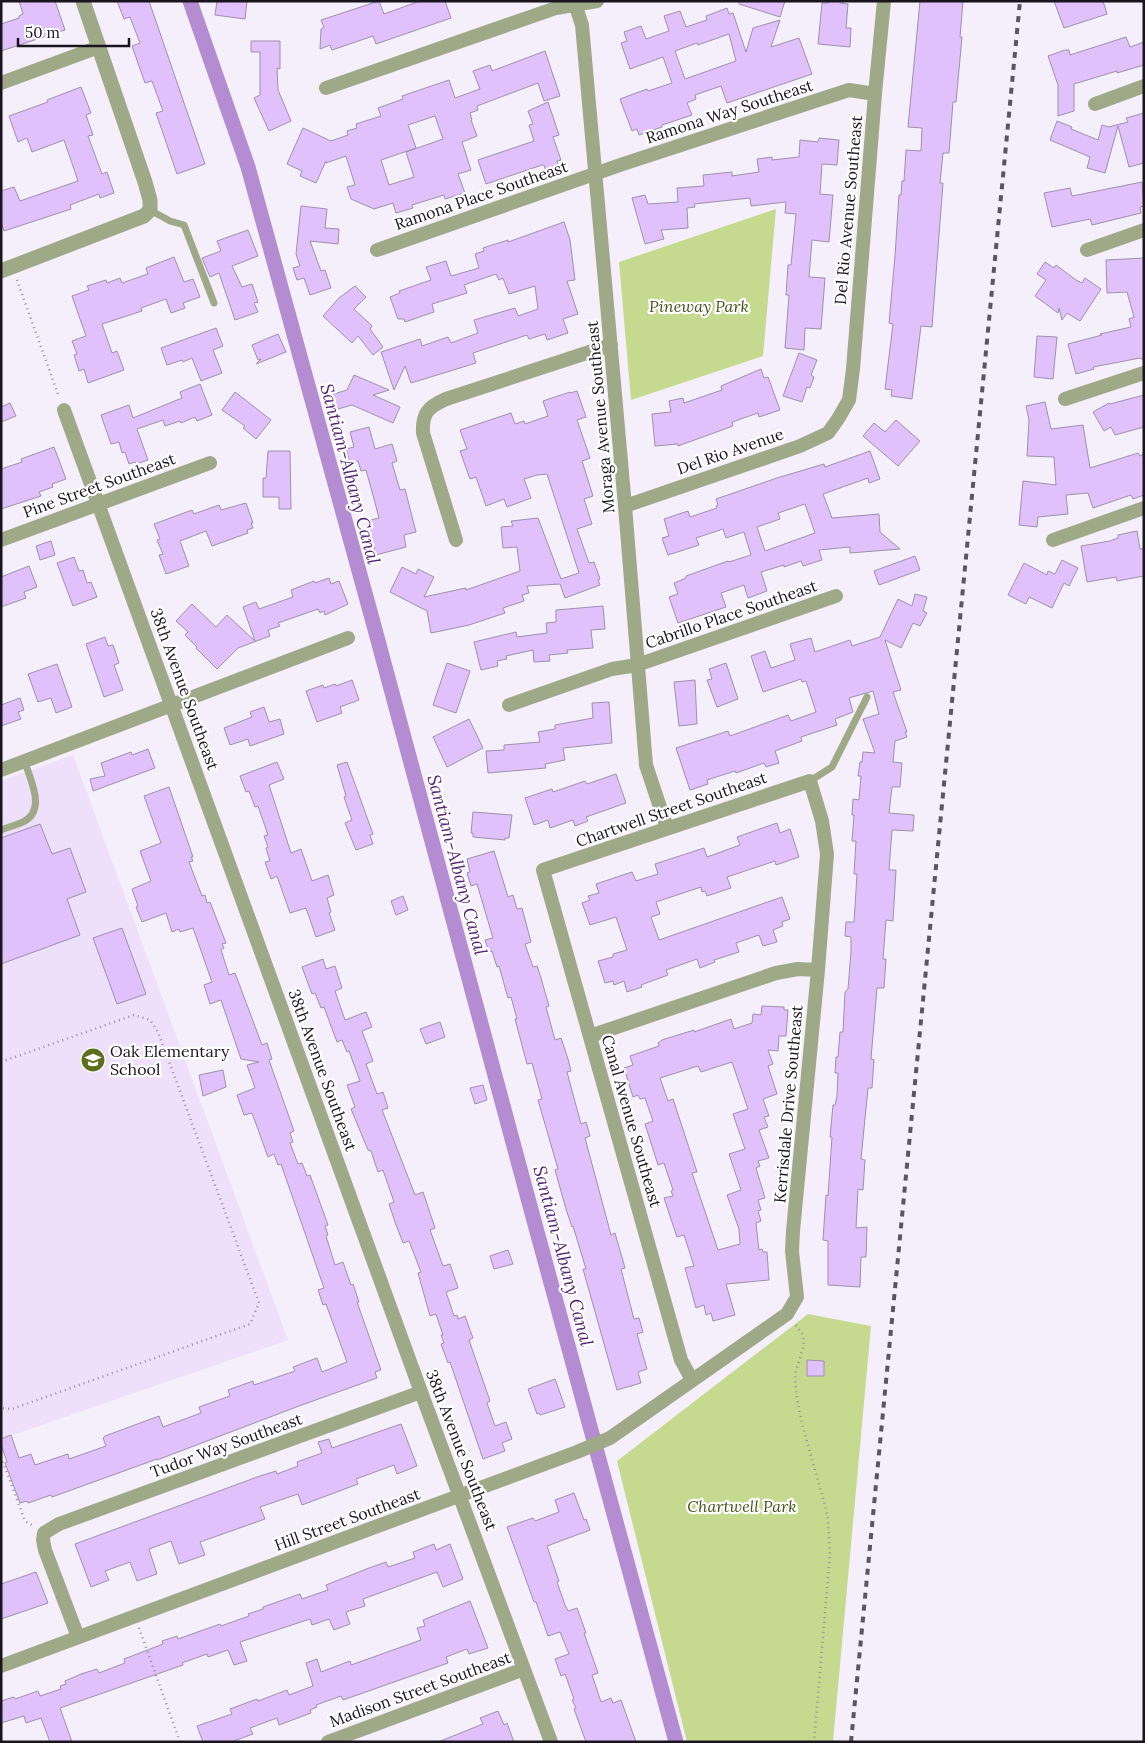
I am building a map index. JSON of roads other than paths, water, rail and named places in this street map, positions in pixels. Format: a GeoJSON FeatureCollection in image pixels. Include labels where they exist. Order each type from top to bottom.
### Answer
{"type":"FeatureCollection","features":[{"type":"Feature","properties":{"kind":"street"},"geometry":{"type":"LineString","coordinates":[[7,269],[144,216],[150,210],[150,200],[145,182],[83,1]]}},
{"type":"Feature","properties":{"kind":"street"},"geometry":{"type":"LineString","coordinates":[[326,88],[556,8],[575,3],[597,1]]}},
{"type":"Feature","properties":{"kind":"street","name":"Del Rio Avenue Southeast"},"geometry":{"type":"LineString","coordinates":[[838,419],[849,400],[853,369],[874,94],[884,1]]}},
{"type":"Feature","properties":{"kind":"street","name":"Moraga Avenue Southeast"},"geometry":{"type":"LineString","coordinates":[[575,3],[582,25],[596,174],[626,506],[646,766],[667,828]]}},
{"type":"Feature","properties":{"kind":"street"},"geometry":{"type":"LineString","coordinates":[[1,83],[98,47]]}},
{"type":"Feature","properties":{"kind":"street"},"geometry":{"type":"LineString","coordinates":[[1095,104],[1144,86]]}},
{"type":"Feature","properties":{"kind":"street","name":"Ramona Way Southeast"},"geometry":{"type":"LineString","coordinates":[[596,174],[849,90],[874,94]]}},
{"type":"Feature","properties":{"kind":"street","name":"Ramona Place Southeast"},"geometry":{"type":"LineString","coordinates":[[377,250],[596,174]]}},
{"type":"Feature","properties":{"kind":"street"},"geometry":{"type":"LineString","coordinates":[[1087,250],[1144,230]]}},
{"type":"Feature","properties":{"kind":"street"},"geometry":{"type":"LineString","coordinates":[[456,540],[423,433],[424,415],[430,408],[446,399],[611,345]]}},
{"type":"Feature","properties":{"kind":"street"},"geometry":{"type":"LineString","coordinates":[[1065,399],[1144,373]]}},
{"type":"Feature","properties":{"kind":"street","name":"38th Avenue Southeast"},"geometry":{"type":"LineString","coordinates":[[64,410],[421,1392],[551,1742]]}},
{"type":"Feature","properties":{"kind":"street","name":"Del Rio Avenue"},"geometry":{"type":"LineString","coordinates":[[626,506],[800,446],[828,433],[838,419]]}},
{"type":"Feature","properties":{"kind":"street","name":"Pine Street Southeast"},"geometry":{"type":"LineString","coordinates":[[1,540],[210,463]]}},
{"type":"Feature","properties":{"kind":"street"},"geometry":{"type":"LineString","coordinates":[[1053,540],[1144,508]]}},
{"type":"Feature","properties":{"kind":"street","name":"Cabrillo Place Southeast"},"geometry":{"type":"LineString","coordinates":[[509,704],[612,669],[637,665],[836,596]]}},
{"type":"Feature","properties":{"kind":"street"},"geometry":{"type":"LineString","coordinates":[[1,770],[348,638]]}},
{"type":"Feature","properties":{"kind":"street","name":"Chartwell Street Southeast"},"geometry":{"type":"LineString","coordinates":[[543,870],[810,781]]}},
{"type":"Feature","properties":{"kind":"street","name":"Kerrisdale Drive Southeast"},"geometry":{"type":"LineString","coordinates":[[692,1380],[787,1314],[797,1297],[792,1251],[827,854],[822,821],[810,781]]}},
{"type":"Feature","properties":{"kind":"street","name":"Canal Avenue Southeast"},"geometry":{"type":"LineString","coordinates":[[543,870],[681,1360],[692,1380]]}},
{"type":"Feature","properties":{"kind":"street"},"geometry":{"type":"LineString","coordinates":[[590,1036],[776,973],[798,969],[818,970]]}},
{"type":"Feature","properties":{"kind":"street","name":"Hill Street Southeast"},"geometry":{"type":"LineString","coordinates":[[1,1666],[577,1452],[610,1438],[692,1380]]}},
{"type":"Feature","properties":{"kind":"street","name":"Tudor Way Southeast"},"geometry":{"type":"LineString","coordinates":[[78,1637],[45,1550],[44,1533],[59,1524],[421,1392]]}},
{"type":"Feature","properties":{"kind":"street","name":"Madison Street Southeast"},"geometry":{"type":"LineString","coordinates":[[328,1742],[524,1668]]}},
{"type":"Feature","properties":{"kind":"lane"},"geometry":{"type":"LineString","coordinates":[[150,210],[184,226],[214,303]]}},
{"type":"Feature","properties":{"kind":"lane"},"geometry":{"type":"LineString","coordinates":[[810,781],[832,767],[867,697]]}},
{"type":"Feature","properties":{"kind":"lane"},"geometry":{"type":"LineString","coordinates":[[1,830],[25,821],[34,813],[37,802],[25,762]]}},
{"type":"Feature","properties":{"kind":"waterway","name":"Santiam-Albany Canal"},"geometry":{"type":"LineString","coordinates":[[190,1],[248,167],[676,1742]]}},
{"type":"Feature","properties":{"kind":"railway"},"geometry":{"type":"LineString","coordinates":[[851,1742],[1020,1]]}},
{"type":"Feature","properties":{"kind":"place","name":"Oak Elementary School"},"geometry":{"type":"Point","coordinates":[93,1060]}},
{"type":"Feature","properties":{"kind":"park label","name":"Pineway Park"},"geometry":{"type":"Point","coordinates":[699,306]}},
{"type":"Feature","properties":{"kind":"park label","name":"Chartwell Park"},"geometry":{"type":"Point","coordinates":[742,1506]}}]}
